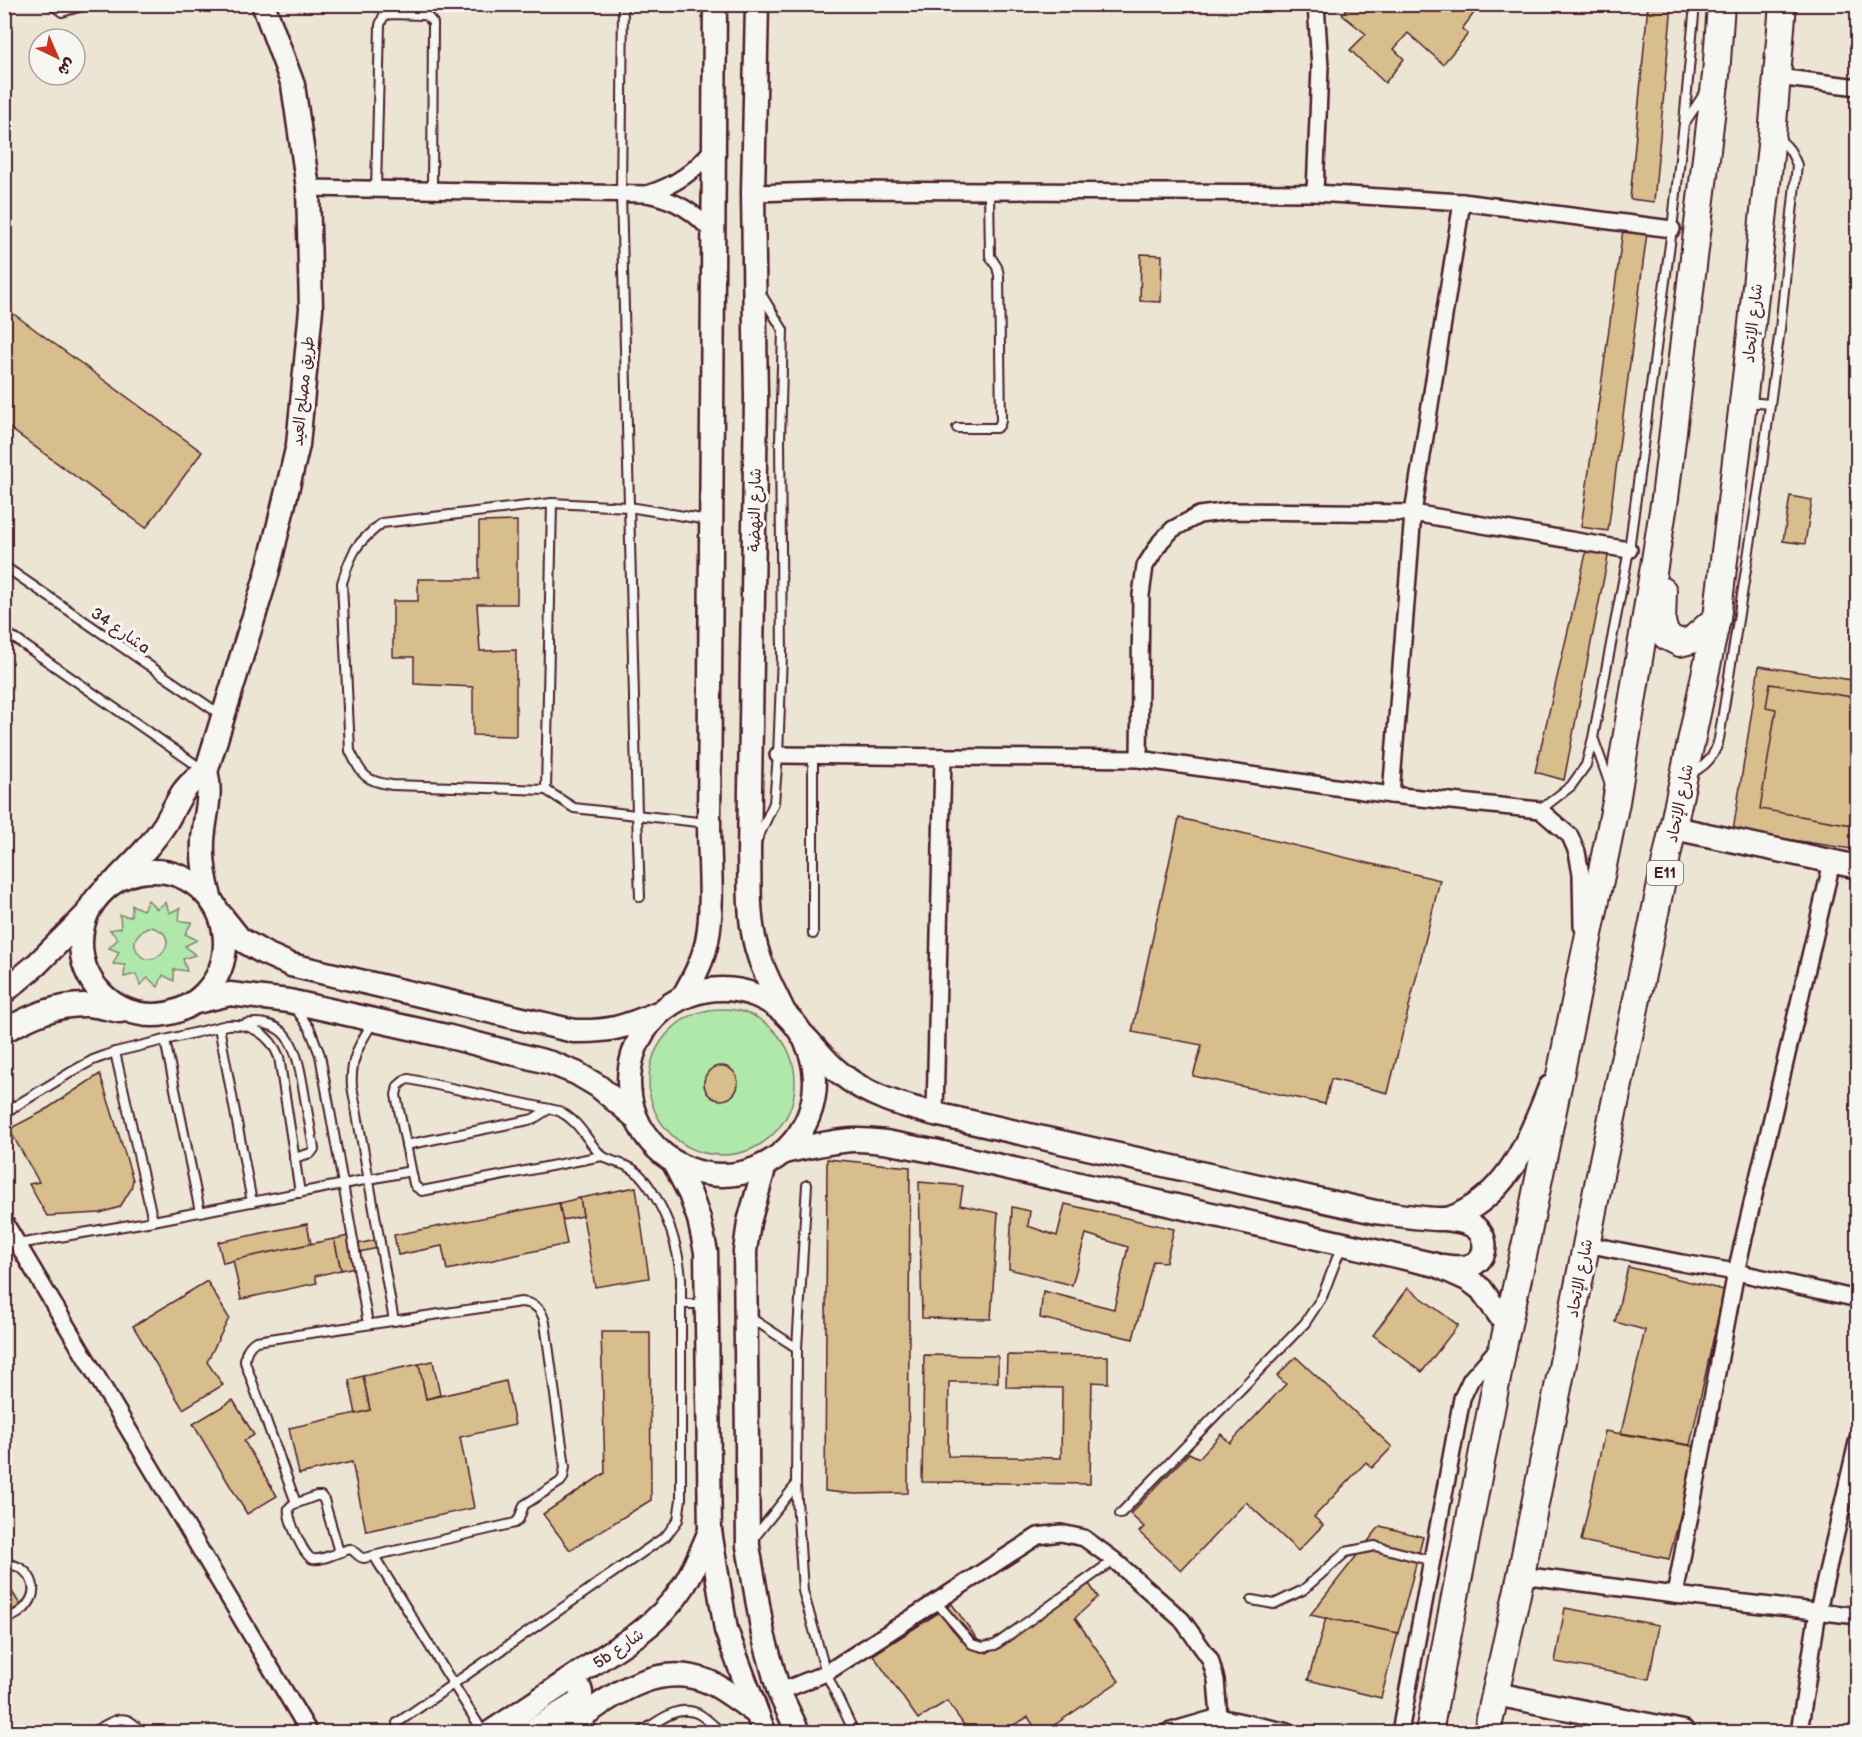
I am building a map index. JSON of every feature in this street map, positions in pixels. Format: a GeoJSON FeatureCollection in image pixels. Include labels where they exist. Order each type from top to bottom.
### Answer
{"type":"FeatureCollection","features":[{"type":"Feature","properties":{"kind":"main road"},"geometry":{"type":"LineString","coordinates":[[1429,1732],[1506,1335],[1616,802],[1665,498],[1716,75],[1721,4]]}},
{"type":"Feature","properties":{"kind":"main road","name":"شارع الإتحاد"},"geometry":{"type":"LineString","coordinates":[[1486,1732],[1521,1575],[1586,1244],[1717,618],[1786,8]]}},
{"type":"Feature","properties":{"kind":"main road"},"geometry":{"type":"LineString","coordinates":[[1665,498],[1662,622],[1666,636],[1680,643],[1692,640],[1717,618]]}},
{"type":"Feature","properties":{"kind":"street","name":"طريق مصلح العيد"},"geometry":{"type":"LineString","coordinates":[[215,906],[203,860],[209,791],[206,772],[267,574],[298,445],[311,309],[308,188],[293,85],[263,4]]}},
{"type":"Feature","properties":{"kind":"street"},"geometry":{"type":"LineString","coordinates":[[683,997],[697,971],[707,942],[710,921],[715,4]]}},
{"type":"Feature","properties":{"kind":"street","name":"شارع النهضة"},"geometry":{"type":"LineString","coordinates":[[757,4],[753,193],[756,398],[750,909],[753,933],[767,977],[783,1010]]}},
{"type":"Feature","properties":{"kind":"street"},"geometry":{"type":"LineString","coordinates":[[1315,193],[1320,67],[1316,4]]}},
{"type":"Feature","properties":{"kind":"street"},"geometry":{"type":"LineString","coordinates":[[1777,77],[1857,87]]}},
{"type":"Feature","properties":{"kind":"street"},"geometry":{"type":"LineString","coordinates":[[647,194],[663,189],[692,172],[714,147]]}},
{"type":"Feature","properties":{"kind":"street"},"geometry":{"type":"LineString","coordinates":[[308,188],[647,194],[662,197],[691,211],[713,234]]}},
{"type":"Feature","properties":{"kind":"street"},"geometry":{"type":"LineString","coordinates":[[753,193],[850,190],[1315,193],[1462,202],[1672,230]]}},
{"type":"Feature","properties":{"kind":"street"},"geometry":{"type":"LineString","coordinates":[[1392,795],[1413,513],[1462,202]]}},
{"type":"Feature","properties":{"kind":"street"},"geometry":{"type":"LineString","coordinates":[[1139,759],[1141,595],[1145,566],[1161,541],[1173,529],[1199,515],[1230,511],[1413,513],[1629,550]]}},
{"type":"Feature","properties":{"kind":"street"},"geometry":{"type":"LineString","coordinates":[[778,755],[1139,759],[1392,795],[1540,810],[1570,836],[1577,852],[1581,874],[1582,969]]}},
{"type":"Feature","properties":{"kind":"street"},"geometry":{"type":"LineString","coordinates":[[935,1114],[943,757]]}},
{"type":"Feature","properties":{"kind":"street"},"geometry":{"type":"LineString","coordinates":[[4,992],[36,966],[85,916],[97,896],[115,881],[151,843],[166,822],[183,790],[197,776],[206,772]]}},
{"type":"Feature","properties":{"kind":"street"},"geometry":{"type":"LineString","coordinates":[[1674,828],[1857,867]]}},
{"type":"Feature","properties":{"kind":"street"},"geometry":{"type":"LineString","coordinates":[[1675,1595],[1736,1272],[1832,862]]}},
{"type":"Feature","properties":{"kind":"street"},"geometry":{"type":"LineString","coordinates":[[115,881],[135,873],[155,870],[176,874],[194,883],[240,939],[291,965],[562,1029],[598,1032],[627,1026],[659,1013],[683,997],[709,989],[735,989],[760,996],[783,1010],[839,1073],[860,1088],[896,1104],[1376,1212],[1459,1220],[1477,1228],[1484,1236],[1485,1248],[1482,1256],[1474,1264],[1466,1267],[1436,1265],[934,1151],[878,1141],[856,1140],[784,1152]]}},
{"type":"Feature","properties":{"kind":"street"},"geometry":{"type":"LineString","coordinates":[[196,1002],[210,988],[220,971],[225,952],[225,933],[215,906]]}},
{"type":"Feature","properties":{"kind":"street"},"geometry":{"type":"LineString","coordinates":[[85,916],[80,939],[82,963],[92,984],[108,1001],[128,1012]]}},
{"type":"Feature","properties":{"kind":"street"},"geometry":{"type":"LineString","coordinates":[[4,1030],[31,1016],[59,1008],[89,1005],[152,1016],[175,1013],[196,1002],[230,994],[289,1001],[456,1038],[550,1064],[576,1073],[598,1086],[635,1117]]}},
{"type":"Feature","properties":{"kind":"street"},"geometry":{"type":"LineString","coordinates":[[659,1013],[641,1035],[631,1061],[628,1090],[635,1117],[651,1143],[674,1163],[696,1172],[719,1176],[743,1173],[765,1165],[784,1152],[804,1127],[815,1097],[815,1066],[804,1036]]}},
{"type":"Feature","properties":{"kind":"street"},"geometry":{"type":"LineString","coordinates":[[1446,1219],[1468,1210],[1495,1191],[1517,1161],[1563,1058]]}},
{"type":"Feature","properties":{"kind":"street"},"geometry":{"type":"LineString","coordinates":[[674,1163],[690,1194],[699,1219],[706,1252],[710,1531],[726,1629],[759,1722]]}},
{"type":"Feature","properties":{"kind":"street"},"geometry":{"type":"LineString","coordinates":[[765,1165],[749,1222],[745,1251],[748,1546],[763,1634],[779,1692],[798,1732]]}},
{"type":"Feature","properties":{"kind":"street"},"geometry":{"type":"LineString","coordinates":[[4,1221],[309,1732]]}},
{"type":"Feature","properties":{"kind":"street"},"geometry":{"type":"LineString","coordinates":[[1586,1244],[1736,1272],[1857,1299]]}},
{"type":"Feature","properties":{"kind":"street"},"geometry":{"type":"LineString","coordinates":[[1400,1732],[1462,1398],[1471,1379],[1506,1335],[1480,1289],[1470,1280],[1436,1265]]}},
{"type":"Feature","properties":{"kind":"street"},"geometry":{"type":"LineString","coordinates":[[1799,1732],[1818,1611],[1857,1438]]}},
{"type":"Feature","properties":{"kind":"street","name":"5b شارع"},"geometry":{"type":"LineString","coordinates":[[491,1732],[573,1679],[661,1616],[687,1582],[710,1531]]}},
{"type":"Feature","properties":{"kind":"street"},"geometry":{"type":"LineString","coordinates":[[779,1692],[826,1673],[1038,1536],[1061,1533],[1084,1538],[1114,1560],[1182,1620],[1210,1659],[1216,1680],[1219,1717]]}},
{"type":"Feature","properties":{"kind":"street"},"geometry":{"type":"LineString","coordinates":[[1521,1575],[1857,1616]]}},
{"type":"Feature","properties":{"kind":"street"},"geometry":{"type":"LineString","coordinates":[[559,1732],[585,1725],[635,1684],[668,1675],[682,1675],[709,1682],[759,1722]]}},
{"type":"Feature","properties":{"kind":"street"},"geometry":{"type":"LineString","coordinates":[[530,1732],[579,1702],[581,1689],[573,1679]]}},
{"type":"Feature","properties":{"kind":"street"},"geometry":{"type":"LineString","coordinates":[[1496,1694],[1683,1732]]}},
{"type":"Feature","properties":{"kind":"street"},"geometry":{"type":"LineString","coordinates":[[1167,1732],[1219,1717],[1246,1728],[1289,1732]]}},
{"type":"Feature","properties":{"kind":"lane"},"geometry":{"type":"LineString","coordinates":[[4,11],[9,4]]}},
{"type":"Feature","properties":{"kind":"lane"},"geometry":{"type":"LineString","coordinates":[[51,4],[62,12],[89,4]]}},
{"type":"Feature","properties":{"kind":"lane"},"geometry":{"type":"LineString","coordinates":[[623,4],[621,193],[640,897]]}},
{"type":"Feature","properties":{"kind":"lane"},"geometry":{"type":"LineString","coordinates":[[1540,810],[1571,786],[1586,765],[1593,738],[1629,550],[1672,230],[1695,4]]}},
{"type":"Feature","properties":{"kind":"lane"},"geometry":{"type":"LineString","coordinates":[[376,189],[380,25],[383,17],[390,14],[423,15],[433,23],[432,190]]}},
{"type":"Feature","properties":{"kind":"lane"},"geometry":{"type":"LineString","coordinates":[[1684,123],[1716,75]]}},
{"type":"Feature","properties":{"kind":"lane"},"geometry":{"type":"LineString","coordinates":[[1685,775],[1698,770],[1708,762],[1716,751],[1719,739],[1747,572],[1770,404],[1797,165],[1784,142],[1772,136]]}},
{"type":"Feature","properties":{"kind":"lane"},"geometry":{"type":"LineString","coordinates":[[957,428],[996,428],[1001,421],[999,275],[990,256],[989,191]]}},
{"type":"Feature","properties":{"kind":"lane"},"geometry":{"type":"LineString","coordinates":[[749,854],[774,803],[782,655],[780,441],[783,330],[753,280]]}},
{"type":"Feature","properties":{"kind":"lane"},"geometry":{"type":"LineString","coordinates":[[1743,402],[1770,404]]}},
{"type":"Feature","properties":{"kind":"lane"},"geometry":{"type":"LineString","coordinates":[[546,790],[552,503]]}},
{"type":"Feature","properties":{"kind":"lane"},"geometry":{"type":"LineString","coordinates":[[709,823],[573,808],[546,790],[392,785],[373,782],[360,770],[350,750],[342,583],[349,560],[360,541],[382,523],[552,503],[629,507],[711,520]]}},
{"type":"Feature","properties":{"kind":"lane","name":"شارع 34a"},"geometry":{"type":"LineString","coordinates":[[4,566],[222,716]]}},
{"type":"Feature","properties":{"kind":"lane"},"geometry":{"type":"LineString","coordinates":[[4,631],[206,772]]}},
{"type":"Feature","properties":{"kind":"lane"},"geometry":{"type":"LineString","coordinates":[[1593,738],[1616,802]]}},
{"type":"Feature","properties":{"kind":"lane"},"geometry":{"type":"LineString","coordinates":[[813,755],[813,934]]}},
{"type":"Feature","properties":{"kind":"lane"},"geometry":{"type":"LineString","coordinates":[[289,1001],[310,1029],[320,1055],[368,1324]]}},
{"type":"Feature","properties":{"kind":"lane"},"geometry":{"type":"LineString","coordinates":[[375,1020],[356,1052],[351,1074],[394,1321]]}},
{"type":"Feature","properties":{"kind":"lane"},"geometry":{"type":"LineString","coordinates":[[4,1113],[93,1060],[115,1052],[219,1027],[260,1023],[277,1029],[289,1040],[297,1054],[314,1149],[311,1154],[294,1158]]}},
{"type":"Feature","properties":{"kind":"lane"},"geometry":{"type":"LineString","coordinates":[[242,1025],[265,1036],[279,1057],[300,1193]]}},
{"type":"Feature","properties":{"kind":"lane"},"geometry":{"type":"LineString","coordinates":[[219,1027],[252,1202]]}},
{"type":"Feature","properties":{"kind":"lane"},"geometry":{"type":"LineString","coordinates":[[165,1040],[200,1212]]}},
{"type":"Feature","properties":{"kind":"lane"},"geometry":{"type":"LineString","coordinates":[[115,1052],[153,1221]]}},
{"type":"Feature","properties":{"kind":"lane"},"geometry":{"type":"LineString","coordinates":[[397,1722],[658,1542],[678,1520],[681,1498],[681,1278],[676,1243],[670,1223],[660,1203],[637,1172],[602,1156],[573,1119],[549,1108],[409,1079],[400,1082],[396,1091],[411,1171],[416,1187],[422,1191],[602,1156]]}},
{"type":"Feature","properties":{"kind":"lane"},"geometry":{"type":"LineString","coordinates":[[406,1145],[533,1119],[549,1108]]}},
{"type":"Feature","properties":{"kind":"lane"},"geometry":{"type":"LineString","coordinates":[[18,1244],[153,1221],[411,1171]]}},
{"type":"Feature","properties":{"kind":"lane"},"geometry":{"type":"LineString","coordinates":[[807,1185],[797,1348],[796,1485],[802,1591],[826,1673],[854,1732]]}},
{"type":"Feature","properties":{"kind":"lane"},"geometry":{"type":"LineString","coordinates":[[1120,1514],[1305,1323],[1322,1297],[1343,1244]]}},
{"type":"Feature","properties":{"kind":"lane"},"geometry":{"type":"LineString","coordinates":[[296,1503],[245,1362],[246,1351],[256,1341],[521,1302],[535,1305],[545,1323],[565,1473],[560,1482],[524,1505],[515,1523],[362,1558],[350,1549],[317,1559],[306,1555],[289,1515],[290,1507],[319,1495],[323,1498],[339,1552]]}},
{"type":"Feature","properties":{"kind":"lane"},"geometry":{"type":"LineString","coordinates":[[681,1304],[707,1304]]}},
{"type":"Feature","properties":{"kind":"lane"},"geometry":{"type":"LineString","coordinates":[[745,1314],[797,1348]]}},
{"type":"Feature","properties":{"kind":"lane"},"geometry":{"type":"LineString","coordinates":[[748,1546],[796,1485]]}},
{"type":"Feature","properties":{"kind":"lane"},"geometry":{"type":"LineString","coordinates":[[1251,1600],[1274,1604],[1303,1590],[1347,1552],[1375,1546],[1432,1561]]}},
{"type":"Feature","properties":{"kind":"lane"},"geometry":{"type":"LineString","coordinates":[[374,1556],[483,1732]]}},
{"type":"Feature","properties":{"kind":"lane"},"geometry":{"type":"LineString","coordinates":[[936,1602],[972,1644],[983,1647],[995,1645],[1114,1560]]}},
{"type":"Feature","properties":{"kind":"lane"},"geometry":{"type":"LineString","coordinates":[[4,1564],[24,1569],[32,1582],[33,1591],[27,1606],[4,1621]]}},
{"type":"Feature","properties":{"kind":"lane"},"geometry":{"type":"LineString","coordinates":[[641,1732],[673,1713],[686,1710],[698,1714],[722,1732]]}},
{"type":"Feature","properties":{"kind":"lane"},"geometry":{"type":"LineString","coordinates":[[93,1732],[113,1721],[124,1719],[133,1723],[140,1732]]}},
{"type":"Feature","properties":{"kind":"green space"},"geometry":{"type":"Polygon","coordinates":[[[148,900],[157,909],[166,902],[169,913],[180,908],[179,921],[192,922],[185,934],[197,940],[185,946],[195,955],[183,959],[187,971],[174,969],[174,981],[163,975],[158,987],[148,978],[140,985],[136,974],[124,977],[125,965],[113,964],[119,952],[109,948],[118,939],[110,930],[121,928],[120,915],[131,917],[132,905],[143,910],[148,900]],[[151,927],[143,930],[137,936],[135,947],[143,958],[157,957],[163,952],[167,945],[162,932],[151,927]]]}},
{"type":"Feature","properties":{"kind":"green space"},"geometry":{"type":"Polygon","coordinates":[[[722,1009],[736,1010],[750,1015],[763,1021],[774,1030],[783,1041],[789,1054],[794,1068],[794,1096],[789,1110],[783,1123],[774,1134],[763,1143],[750,1149],[736,1154],[722,1155],[708,1154],[694,1149],[681,1143],[670,1134],[661,1123],[655,1110],[650,1096],[649,1082],[650,1068],[655,1054],[661,1041],[670,1030],[681,1021],[694,1015],[708,1010],[722,1009]]]}},
{"type":"Feature","properties":{"kind":"building"},"geometry":{"type":"Polygon","coordinates":[[[1351,4],[1412,4],[1418,9],[1422,4],[1465,4],[1474,13],[1462,29],[1468,34],[1443,64],[1408,33],[1394,49],[1404,59],[1385,83],[1350,50],[1366,34],[1342,15],[1351,4]]]}},
{"type":"Feature","properties":{"kind":"building"},"geometry":{"type":"Polygon","coordinates":[[[1648,4],[1672,4],[1654,202],[1630,199],[1648,4]]]}},
{"type":"Feature","properties":{"kind":"building"},"geometry":{"type":"Polygon","coordinates":[[[1623,230],[1647,233],[1608,531],[1581,527],[1623,230]]]}},
{"type":"Feature","properties":{"kind":"building"},"geometry":{"type":"Polygon","coordinates":[[[1141,254],[1162,255],[1161,302],[1140,301],[1141,254]]]}},
{"type":"Feature","properties":{"kind":"building"},"geometry":{"type":"Polygon","coordinates":[[[11,312],[202,452],[146,528],[4,424],[4,321],[11,312]]]}},
{"type":"Feature","properties":{"kind":"building"},"geometry":{"type":"Polygon","coordinates":[[[1790,496],[1812,500],[1805,544],[1783,541],[1790,496]]]}},
{"type":"Feature","properties":{"kind":"building"},"geometry":{"type":"Polygon","coordinates":[[[517,521],[517,604],[477,604],[480,651],[516,650],[516,736],[473,735],[473,687],[414,684],[414,657],[393,657],[393,601],[418,601],[418,579],[479,579],[479,522],[517,521]]]}},
{"type":"Feature","properties":{"kind":"building"},"geometry":{"type":"Polygon","coordinates":[[[1587,549],[1609,552],[1564,780],[1535,772],[1587,549]]]}},
{"type":"Feature","properties":{"kind":"building"},"geometry":{"type":"Polygon","coordinates":[[[1759,666],[1858,681],[1858,850],[1733,831],[1759,666]]]}},
{"type":"Feature","properties":{"kind":"building"},"geometry":{"type":"Polygon","coordinates":[[[1770,684],[1858,698],[1858,826],[1760,809],[1776,709],[1766,707],[1770,684]]]}},
{"type":"Feature","properties":{"kind":"building"},"geometry":{"type":"Polygon","coordinates":[[[1179,818],[1440,880],[1388,1093],[1331,1079],[1325,1104],[1193,1076],[1202,1045],[1132,1032],[1179,818]]]}},
{"type":"Feature","properties":{"kind":"building"},"geometry":{"type":"Polygon","coordinates":[[[721,1066],[733,1071],[738,1083],[733,1095],[721,1100],[709,1095],[704,1083],[709,1071],[721,1066]]]}},
{"type":"Feature","properties":{"kind":"building"},"geometry":{"type":"Polygon","coordinates":[[[100,1074],[133,1180],[131,1189],[120,1207],[100,1213],[47,1216],[29,1184],[39,1182],[9,1129],[42,1112],[100,1074]]]}},
{"type":"Feature","properties":{"kind":"building"},"geometry":{"type":"Polygon","coordinates":[[[827,1159],[910,1167],[908,1493],[854,1494],[825,1491],[827,1159]]]}},
{"type":"Feature","properties":{"kind":"building"},"geometry":{"type":"Polygon","coordinates":[[[919,1182],[963,1186],[960,1205],[998,1213],[991,1319],[922,1318],[919,1182]]]}},
{"type":"Feature","properties":{"kind":"building"},"geometry":{"type":"Polygon","coordinates":[[[636,1187],[649,1278],[595,1287],[580,1198],[636,1187]]]}},
{"type":"Feature","properties":{"kind":"building"},"geometry":{"type":"Polygon","coordinates":[[[580,1198],[583,1216],[562,1220],[559,1203],[580,1198]]]}},
{"type":"Feature","properties":{"kind":"building"},"geometry":{"type":"Polygon","coordinates":[[[559,1203],[567,1244],[447,1270],[442,1246],[398,1255],[394,1235],[559,1203]]]}},
{"type":"Feature","properties":{"kind":"building"},"geometry":{"type":"Polygon","coordinates":[[[1065,1204],[1174,1229],[1166,1262],[1153,1261],[1133,1339],[1040,1318],[1043,1291],[1114,1309],[1128,1247],[1086,1234],[1072,1285],[1009,1269],[1012,1207],[1030,1211],[1028,1226],[1057,1236],[1065,1204]]]}},
{"type":"Feature","properties":{"kind":"building"},"geometry":{"type":"Polygon","coordinates":[[[307,1224],[311,1244],[223,1263],[218,1242],[307,1224]]]}},
{"type":"Feature","properties":{"kind":"building"},"geometry":{"type":"Polygon","coordinates":[[[349,1236],[355,1267],[341,1270],[334,1239],[349,1236]]]}},
{"type":"Feature","properties":{"kind":"building"},"geometry":{"type":"Polygon","coordinates":[[[334,1239],[341,1270],[315,1276],[317,1283],[241,1299],[233,1260],[334,1239]]]}},
{"type":"Feature","properties":{"kind":"building"},"geometry":{"type":"Polygon","coordinates":[[[376,1240],[378,1248],[359,1252],[357,1244],[376,1240]]]}},
{"type":"Feature","properties":{"kind":"building"},"geometry":{"type":"Polygon","coordinates":[[[1628,1267],[1724,1290],[1690,1445],[1621,1433],[1645,1330],[1615,1322],[1628,1267]]]}},
{"type":"Feature","properties":{"kind":"building"},"geometry":{"type":"Polygon","coordinates":[[[207,1281],[229,1318],[207,1362],[223,1385],[183,1409],[133,1326],[207,1281]]]}},
{"type":"Feature","properties":{"kind":"building"},"geometry":{"type":"Polygon","coordinates":[[[1408,1288],[1458,1325],[1422,1372],[1373,1335],[1408,1288]]]}},
{"type":"Feature","properties":{"kind":"building"},"geometry":{"type":"Polygon","coordinates":[[[601,1332],[650,1332],[651,1500],[570,1550],[543,1514],[605,1473],[601,1332]]]}},
{"type":"Feature","properties":{"kind":"building"},"geometry":{"type":"Polygon","coordinates":[[[924,1355],[998,1356],[998,1382],[949,1382],[948,1456],[1061,1458],[1062,1388],[1006,1387],[1007,1355],[1108,1356],[1108,1383],[1092,1382],[1090,1484],[922,1482],[924,1355]]]}},
{"type":"Feature","properties":{"kind":"building"},"geometry":{"type":"Polygon","coordinates":[[[1296,1357],[1392,1447],[1372,1468],[1366,1462],[1314,1517],[1323,1525],[1298,1551],[1246,1502],[1181,1571],[1139,1532],[1144,1527],[1130,1514],[1189,1453],[1199,1458],[1221,1434],[1230,1443],[1286,1384],[1277,1376],[1296,1357]]]}},
{"type":"Feature","properties":{"kind":"building"},"geometry":{"type":"Polygon","coordinates":[[[433,1361],[440,1395],[426,1399],[419,1364],[433,1361]]]}},
{"type":"Feature","properties":{"kind":"building"},"geometry":{"type":"Polygon","coordinates":[[[419,1364],[426,1399],[506,1381],[515,1425],[460,1437],[474,1508],[366,1531],[352,1462],[299,1474],[289,1428],[370,1410],[363,1376],[419,1364]]]}},
{"type":"Feature","properties":{"kind":"building"},"geometry":{"type":"Polygon","coordinates":[[[363,1376],[370,1410],[356,1414],[349,1380],[363,1376]]]}},
{"type":"Feature","properties":{"kind":"building"},"geometry":{"type":"Polygon","coordinates":[[[233,1400],[254,1435],[244,1441],[277,1496],[247,1514],[193,1424],[233,1400]]]}},
{"type":"Feature","properties":{"kind":"building"},"geometry":{"type":"Polygon","coordinates":[[[1605,1431],[1698,1447],[1669,1559],[1581,1541],[1605,1431]]]}},
{"type":"Feature","properties":{"kind":"building"},"geometry":{"type":"Polygon","coordinates":[[[1380,1526],[1423,1537],[1398,1633],[1310,1615],[1380,1526]]]}},
{"type":"Feature","properties":{"kind":"building"},"geometry":{"type":"Polygon","coordinates":[[[4,1579],[21,1606],[4,1616],[4,1579]]]}},
{"type":"Feature","properties":{"kind":"building"},"geometry":{"type":"Polygon","coordinates":[[[1087,1581],[1098,1597],[1075,1618],[1119,1681],[1044,1732],[1038,1732],[1028,1717],[1001,1732],[965,1732],[964,1725],[947,1701],[918,1719],[873,1655],[952,1604],[987,1653],[1087,1581]]]}},
{"type":"Feature","properties":{"kind":"building"},"geometry":{"type":"Polygon","coordinates":[[[1565,1608],[1659,1625],[1649,1679],[1555,1662],[1565,1608]]]}},
{"type":"Feature","properties":{"kind":"building"},"geometry":{"type":"Polygon","coordinates":[[[1326,1618],[1398,1633],[1381,1698],[1308,1680],[1326,1618]]]}}]}
